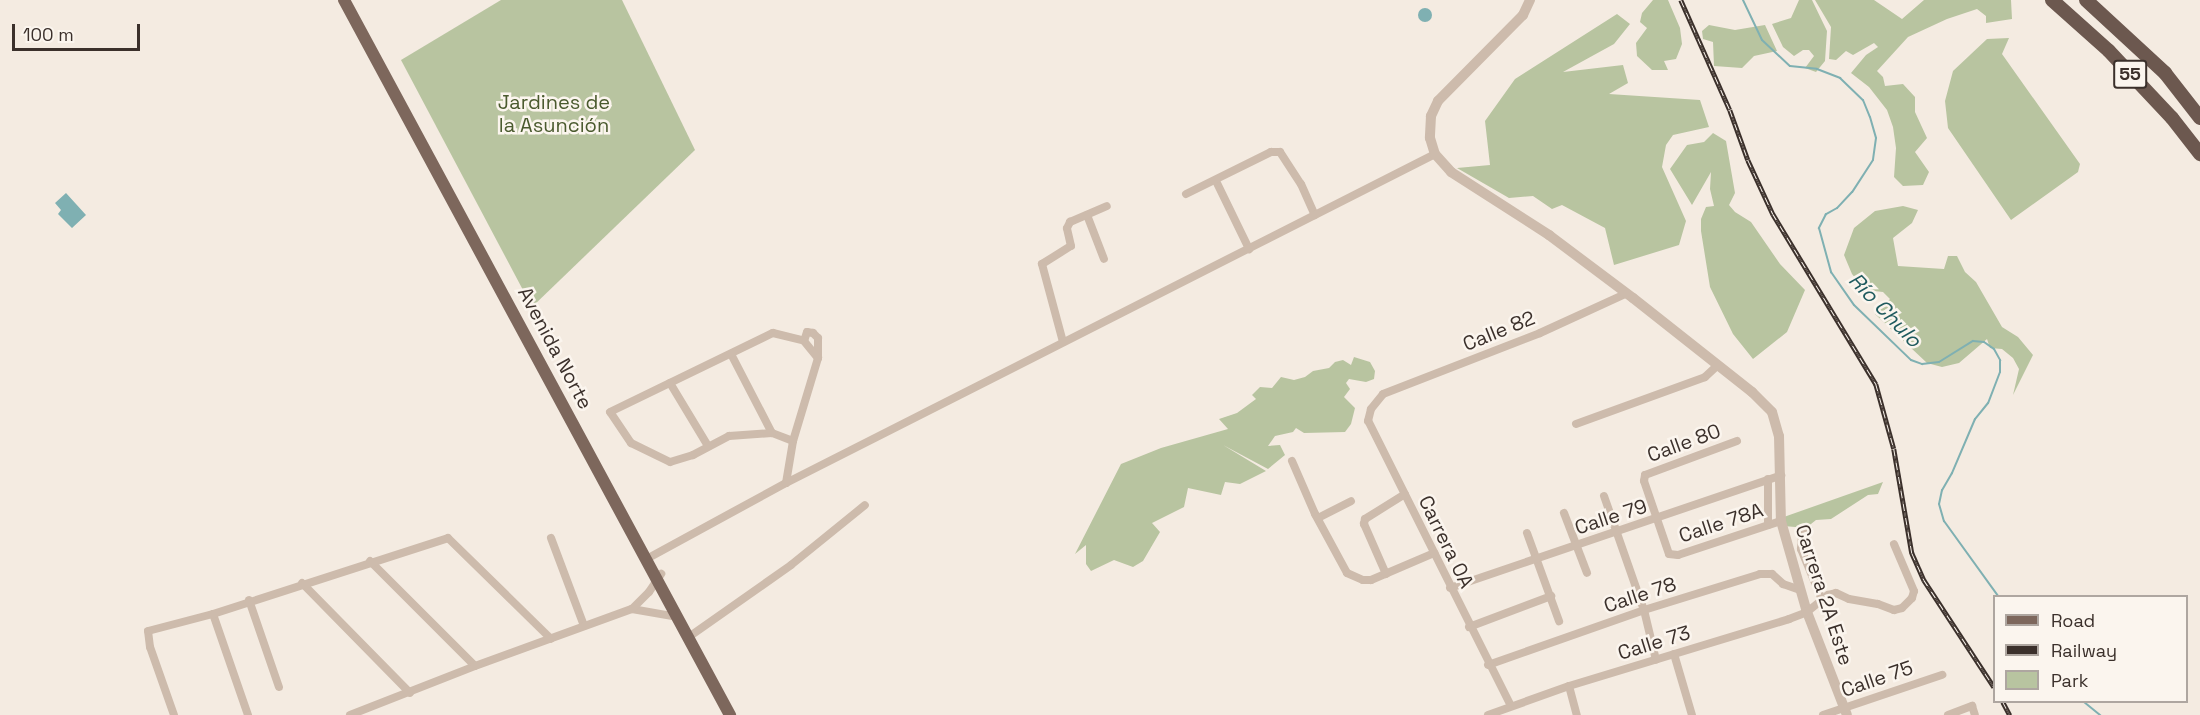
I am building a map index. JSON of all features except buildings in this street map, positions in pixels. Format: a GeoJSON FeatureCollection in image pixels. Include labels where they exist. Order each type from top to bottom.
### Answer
{"type":"FeatureCollection","features":[{"type":"Feature","properties":{"kind":"highway","name":"55"},"geometry":{"type":"LineString","coordinates":[[2052,0],[2109,51],[2172,118],[2200,154]]}},
{"type":"Feature","properties":{"kind":"highway","name":"55"},"geometry":{"type":"LineString","coordinates":[[2086,0],[2165,73],[2200,118]]}},
{"type":"Feature","properties":{"kind":"main road","name":"Avenida Norte"},"geometry":{"type":"LineString","coordinates":[[344,0],[660,577],[730,715]]}},
{"type":"Feature","properties":{"kind":"main road","name":"Avenida Norte"},"geometry":{"type":"LineString","coordinates":[[353,0],[652,556],[660,577]]}},
{"type":"Feature","properties":{"kind":"main road","name":"Avenida Norte"},"geometry":{"type":"LineString","coordinates":[[680,618],[693,634],[738,715]]}},
{"type":"Feature","properties":{"kind":"street"},"geometry":{"type":"LineString","coordinates":[[652,556],[786,483],[1435,154],[1430,138],[1431,116],[1438,101],[1523,15],[1530,0]]}},
{"type":"Feature","properties":{"kind":"street"},"geometry":{"type":"LineString","coordinates":[[1186,194],[1271,152],[1280,152],[1301,184],[1315,215]]}},
{"type":"Feature","properties":{"kind":"street","name":"Carrera 2A Este"},"geometry":{"type":"LineString","coordinates":[[1435,154],[1451,172],[1549,235],[1629,296],[1718,365],[1772,412],[1779,436],[1781,521],[1806,612],[1846,712]]}},
{"type":"Feature","properties":{"kind":"street"},"geometry":{"type":"LineString","coordinates":[[1216,181],[1249,249]]}},
{"type":"Feature","properties":{"kind":"street"},"geometry":{"type":"LineString","coordinates":[[1063,342],[1042,264],[1069,248],[1072,242],[1067,228],[1068,223],[1107,206]]}},
{"type":"Feature","properties":{"kind":"street"},"geometry":{"type":"LineString","coordinates":[[1087,215],[1104,259]]}},
{"type":"Feature","properties":{"kind":"street","name":"Calle 82"},"geometry":{"type":"LineString","coordinates":[[1383,394],[1629,296]]}},
{"type":"Feature","properties":{"kind":"street"},"geometry":{"type":"LineString","coordinates":[[786,483],[793,441],[818,358],[818,338],[807,332],[804,341]]}},
{"type":"Feature","properties":{"kind":"street"},"geometry":{"type":"LineString","coordinates":[[793,441],[772,433],[729,436],[693,455],[670,462],[631,443],[610,412],[773,333],[804,341],[818,358]]}},
{"type":"Feature","properties":{"kind":"street"},"geometry":{"type":"LineString","coordinates":[[731,354],[772,433]]}},
{"type":"Feature","properties":{"kind":"street"},"geometry":{"type":"LineString","coordinates":[[1576,424],[1705,377],[1718,365]]}},
{"type":"Feature","properties":{"kind":"street"},"geometry":{"type":"LineString","coordinates":[[670,383],[708,446]]}},
{"type":"Feature","properties":{"kind":"street","name":"Carrera 0A"},"geometry":{"type":"LineString","coordinates":[[1383,394],[1375,400],[1368,421],[1488,665],[1511,706]]}},
{"type":"Feature","properties":{"kind":"street","name":"Calle 80"},"geometry":{"type":"LineString","coordinates":[[1657,519],[1644,477],[1647,473],[1737,441]]}},
{"type":"Feature","properties":{"kind":"street"},"geometry":{"type":"LineString","coordinates":[[1292,461],[1347,573],[1363,580],[1371,580],[1434,553]]}},
{"type":"Feature","properties":{"kind":"street","name":"Calle 79"},"geometry":{"type":"LineString","coordinates":[[1450,588],[1781,475]]}},
{"type":"Feature","properties":{"kind":"street"},"geometry":{"type":"LineString","coordinates":[[1768,479],[1768,525]]}},
{"type":"Feature","properties":{"kind":"street"},"geometry":{"type":"LineString","coordinates":[[1386,574],[1364,524],[1365,519],[1404,494]]}},
{"type":"Feature","properties":{"kind":"street"},"geometry":{"type":"LineString","coordinates":[[1604,496],[1644,610],[1656,660]]}},
{"type":"Feature","properties":{"kind":"street"},"geometry":{"type":"LineString","coordinates":[[1318,518],[1351,501]]}},
{"type":"Feature","properties":{"kind":"street"},"geometry":{"type":"LineString","coordinates":[[693,634],[791,565],[865,504]]}},
{"type":"Feature","properties":{"kind":"street"},"geometry":{"type":"LineString","coordinates":[[1564,513],[1587,573]]}},
{"type":"Feature","properties":{"kind":"street","name":"Calle 78A"},"geometry":{"type":"LineString","coordinates":[[1657,519],[1672,556],[1781,521]]}},
{"type":"Feature","properties":{"kind":"street"},"geometry":{"type":"LineString","coordinates":[[1809,529],[1802,535],[1801,549],[1822,600],[1836,593],[1849,599],[1878,603],[1894,610],[1907,605],[1914,591],[1894,544]]}},
{"type":"Feature","properties":{"kind":"street"},"geometry":{"type":"LineString","coordinates":[[1527,533],[1559,621]]}},
{"type":"Feature","properties":{"kind":"street"},"geometry":{"type":"LineString","coordinates":[[174,715],[150,647],[148,631],[213,614],[249,600],[448,538],[551,639]]}},
{"type":"Feature","properties":{"kind":"street"},"geometry":{"type":"LineString","coordinates":[[551,538],[584,626]]}},
{"type":"Feature","properties":{"kind":"street"},"geometry":{"type":"LineString","coordinates":[[370,561],[475,666]]}},
{"type":"Feature","properties":{"kind":"street","name":"Calle 78"},"geometry":{"type":"LineString","coordinates":[[1488,665],[1644,610],[1767,572],[1783,584],[1800,590]]}},
{"type":"Feature","properties":{"kind":"street"},"geometry":{"type":"LineString","coordinates":[[350,715],[475,666],[632,609],[660,577]]}},
{"type":"Feature","properties":{"kind":"street"},"geometry":{"type":"LineString","coordinates":[[303,583],[410,693]]}},
{"type":"Feature","properties":{"kind":"street"},"geometry":{"type":"LineString","coordinates":[[1469,627],[1551,596]]}},
{"type":"Feature","properties":{"kind":"street"},"geometry":{"type":"LineString","coordinates":[[249,600],[279,687]]}},
{"type":"Feature","properties":{"kind":"street","name":"Calle 73"},"geometry":{"type":"LineString","coordinates":[[1511,706],[1806,612],[1822,600]]}},
{"type":"Feature","properties":{"kind":"street"},"geometry":{"type":"LineString","coordinates":[[632,609],[680,618]]}},
{"type":"Feature","properties":{"kind":"street"},"geometry":{"type":"LineString","coordinates":[[213,614],[248,715]]}},
{"type":"Feature","properties":{"kind":"street"},"geometry":{"type":"LineString","coordinates":[[1674,654],[1692,715]]}},
{"type":"Feature","properties":{"kind":"street","name":"Calle 75"},"geometry":{"type":"LineString","coordinates":[[1823,715],[1846,712],[1942,675]]}},
{"type":"Feature","properties":{"kind":"street"},"geometry":{"type":"LineString","coordinates":[[1569,686],[1577,715]]}},
{"type":"Feature","properties":{"kind":"street"},"geometry":{"type":"LineString","coordinates":[[1488,715],[1511,706]]}},
{"type":"Feature","properties":{"kind":"street"},"geometry":{"type":"LineString","coordinates":[[1948,715],[1972,706],[1975,715]]}},
{"type":"Feature","properties":{"kind":"green space","name":"Jardines de la Asunción"},"geometry":{"type":"Polygon","coordinates":[[[501,0],[622,0],[695,150],[532,307],[401,60],[501,0]]]}},
{"type":"Feature","properties":{"kind":"green space"},"geometry":{"type":"Polygon","coordinates":[[[1653,0],[1668,0],[1680,28],[1682,44],[1676,59],[1664,61],[1668,70],[1652,70],[1637,56],[1636,43],[1647,28],[1640,22],[1642,13],[1653,0]]]}},
{"type":"Feature","properties":{"kind":"green space"},"geometry":{"type":"Polygon","coordinates":[[[1799,0],[1812,0],[1827,31],[1825,61],[1816,72],[1805,68],[1814,56],[1809,50],[1803,50],[1794,56],[1783,47],[1772,24],[1791,18],[1799,0]]]}},
{"type":"Feature","properties":{"kind":"green space"},"geometry":{"type":"Polygon","coordinates":[[[1815,0],[1874,0],[1902,19],[1924,0],[2011,0],[2012,19],[1986,23],[1986,16],[1977,9],[1947,19],[1908,37],[1877,71],[1883,77],[1885,86],[1903,84],[1915,97],[1915,112],[1927,138],[1915,152],[1929,172],[1923,185],[1903,186],[1894,177],[1896,148],[1893,127],[1887,110],[1869,87],[1851,73],[1866,55],[1878,47],[1874,43],[1853,55],[1846,51],[1836,60],[1829,59],[1831,27],[1815,0]]]}},
{"type":"Feature","properties":{"kind":"green space"},"geometry":{"type":"Polygon","coordinates":[[[1617,14],[1630,24],[1614,44],[1563,72],[1623,65],[1628,83],[1609,94],[1700,100],[1709,127],[1673,135],[1666,145],[1662,167],[1686,221],[1679,245],[1614,265],[1605,228],[1562,205],[1552,209],[1533,196],[1509,198],[1457,168],[1490,165],[1485,121],[1515,79],[1617,14]]]}},
{"type":"Feature","properties":{"kind":"green space"},"geometry":{"type":"Polygon","coordinates":[[[1709,25],[1735,30],[1765,25],[1777,51],[1754,56],[1742,68],[1714,66],[1713,42],[1703,39],[1702,31],[1709,25]]]}},
{"type":"Feature","properties":{"kind":"green space"},"geometry":{"type":"Polygon","coordinates":[[[2009,38],[2002,54],[2080,164],[2078,172],[2011,220],[1948,128],[1945,101],[1953,71],[1987,39],[2009,38]]]}},
{"type":"Feature","properties":{"kind":"green space"},"geometry":{"type":"Polygon","coordinates":[[[1713,133],[1726,141],[1735,193],[1729,205],[1735,212],[1751,222],[1780,264],[1805,290],[1787,332],[1753,359],[1733,334],[1710,287],[1701,219],[1706,207],[1714,206],[1710,189],[1711,172],[1692,205],[1670,169],[1687,145],[1704,142],[1713,133]]]}},
{"type":"Feature","properties":{"kind":"green space"},"geometry":{"type":"Polygon","coordinates":[[[1903,206],[1918,210],[1912,223],[1893,238],[1898,266],[1944,269],[1948,256],[1957,256],[1965,272],[1976,282],[2002,327],[2018,337],[2033,355],[2013,395],[2019,369],[2013,358],[2002,349],[1990,348],[1987,339],[1959,363],[1942,367],[1927,363],[1875,314],[1890,299],[1883,292],[1865,290],[1852,274],[1844,255],[1854,228],[1875,211],[1903,206]]]}},
{"type":"Feature","properties":{"kind":"green space"},"geometry":{"type":"Polygon","coordinates":[[[1354,357],[1370,362],[1375,371],[1374,379],[1366,382],[1349,379],[1346,383],[1350,389],[1344,397],[1355,408],[1351,424],[1345,432],[1304,433],[1296,428],[1293,432],[1275,436],[1268,446],[1280,445],[1285,455],[1268,469],[1223,445],[1266,471],[1240,484],[1225,482],[1221,495],[1188,488],[1184,507],[1152,523],[1160,532],[1143,561],[1133,567],[1114,560],[1091,571],[1086,564],[1086,545],[1075,554],[1121,464],[1161,448],[1228,429],[1219,419],[1237,413],[1256,399],[1252,395],[1260,387],[1272,388],[1281,377],[1294,380],[1305,377],[1313,371],[1329,368],[1335,362],[1343,360],[1351,365],[1354,357]]]}},
{"type":"Feature","properties":{"kind":"green space"},"geometry":{"type":"Polygon","coordinates":[[[1883,482],[1878,494],[1868,495],[1831,519],[1816,520],[1806,528],[1784,526],[1781,518],[1883,482]]]}},
{"type":"Feature","properties":{"kind":"water"},"geometry":{"type":"Polygon","coordinates":[[[1425,8],[1430,10],[1432,15],[1430,20],[1425,22],[1420,20],[1418,15],[1420,10],[1425,8]]]}},
{"type":"Feature","properties":{"kind":"water"},"geometry":{"type":"Polygon","coordinates":[[[66,193],[86,215],[72,228],[58,214],[61,210],[55,203],[66,193]]]}},
{"type":"Feature","properties":{"kind":"waterway","name":"Río Chulo"},"geometry":{"type":"LineString","coordinates":[[1743,0],[1762,40],[1790,66],[1817,69],[1840,78],[1863,100],[1870,117],[1876,138],[1873,160],[1852,192],[1837,208],[1826,214],[1819,228],[1831,272],[1854,305],[1911,360],[1922,364],[1939,362],[1973,341],[1984,342],[1994,349],[2000,360],[2000,372],[1988,403],[1975,419],[1952,473],[1942,490],[1939,504],[1944,521],[1997,595]]}},
{"type":"Feature","properties":{"kind":"waterway","name":"Río Chulo"},"geometry":{"type":"LineString","coordinates":[[2085,703],[2100,715]]}},
{"type":"Feature","properties":{"kind":"railway"},"geometry":{"type":"LineString","coordinates":[[1681,0],[1773,214],[1876,384],[1894,449],[1912,553],[1924,580],[1993,685]]}},
{"type":"Feature","properties":{"kind":"railway"},"geometry":{"type":"LineString","coordinates":[[2004,703],[2010,715]]}}]}
